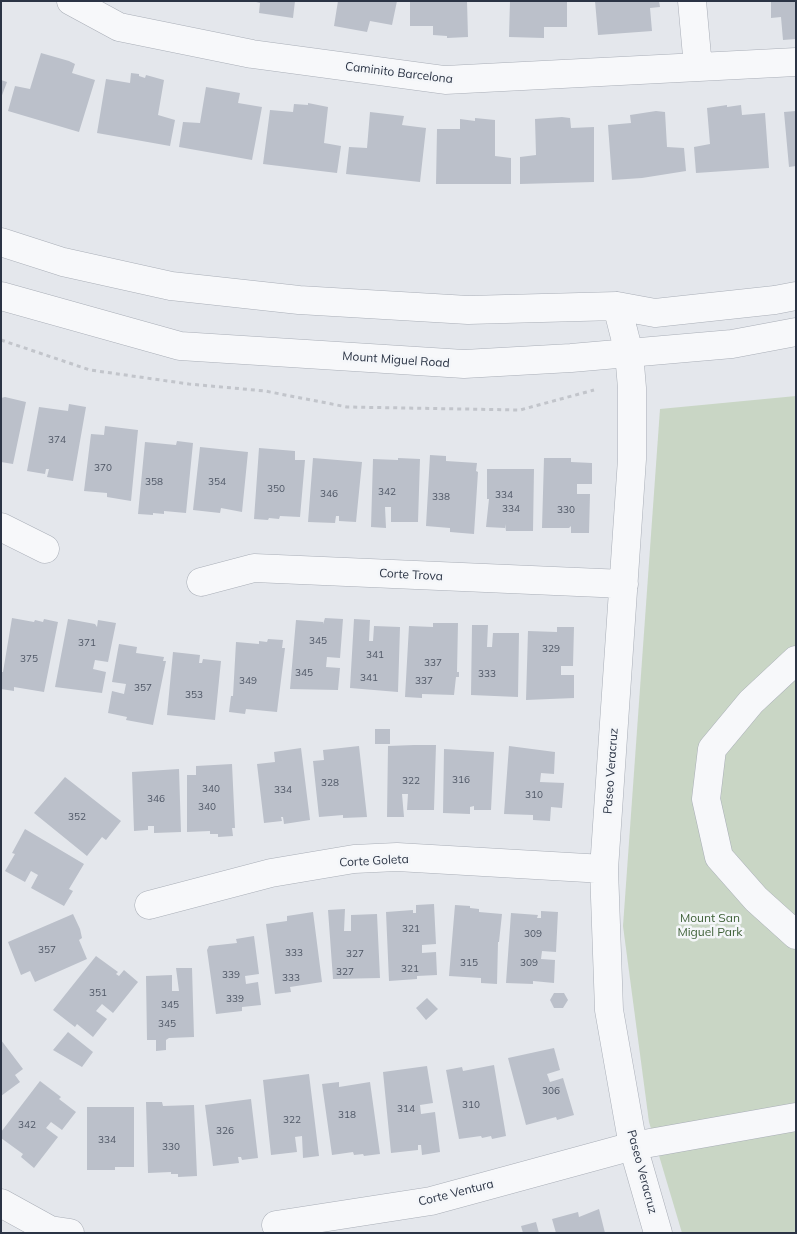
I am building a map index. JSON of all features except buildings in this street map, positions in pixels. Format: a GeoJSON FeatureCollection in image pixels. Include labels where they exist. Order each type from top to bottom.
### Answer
{"type":"FeatureCollection","features":[{"type":"Feature","properties":{"kind":"street","name":"Caminito Barcelona"},"geometry":{"type":"LineString","coordinates":[[71,1],[119,27],[252,54],[446,80],[796,62]]}},
{"type":"Feature","properties":{"kind":"street"},"geometry":{"type":"LineString","coordinates":[[692,1],[698,66]]}},
{"type":"Feature","properties":{"kind":"street"},"geometry":{"type":"LineString","coordinates":[[1,242],[63,262],[171,286],[299,300],[468,310],[617,306],[655,313],[796,296]]}},
{"type":"Feature","properties":{"kind":"street","name":"Mount Miguel Road"},"geometry":{"type":"LineString","coordinates":[[1,296],[180,346],[464,364],[629,354],[732,344],[796,332]]}},
{"type":"Feature","properties":{"kind":"street","name":"Paseo Veracruz"},"geometry":{"type":"LineString","coordinates":[[617,306],[629,354],[632,388],[632,459],[604,869],[609,1010],[633,1146],[658,1233]]}},
{"type":"Feature","properties":{"kind":"street"},"geometry":{"type":"LineString","coordinates":[[1,527],[45,549]]}},
{"type":"Feature","properties":{"kind":"street","name":"Corte Trova"},"geometry":{"type":"LineString","coordinates":[[201,582],[254,568],[624,584]]}},
{"type":"Feature","properties":{"kind":"street"},"geometry":{"type":"LineString","coordinates":[[796,660],[751,702],[712,749],[706,799],[719,856],[756,899],[796,935]]}},
{"type":"Feature","properties":{"kind":"street","name":"Corte Goleta"},"geometry":{"type":"LineString","coordinates":[[149,905],[271,873],[354,859],[397,858],[604,869]]}},
{"type":"Feature","properties":{"kind":"street","name":"Corte Ventura"},"geometry":{"type":"LineString","coordinates":[[276,1225],[431,1201],[633,1146],[796,1117]]}},
{"type":"Feature","properties":{"kind":"street"},"geometry":{"type":"LineString","coordinates":[[1,1203],[50,1230],[70,1233]]}},
{"type":"Feature","properties":{"kind":"path"},"geometry":{"type":"LineString","coordinates":[[1,340],[90,370],[189,384],[265,391],[347,407],[520,410],[594,390]]}},
{"type":"Feature","properties":{"kind":"green space","name":"Mount San Miguel Park"},"geometry":{"type":"Polygon","coordinates":[[[796,396],[796,1233],[682,1233],[649,1122],[623,926],[660,409],[796,396]]]}}]}
